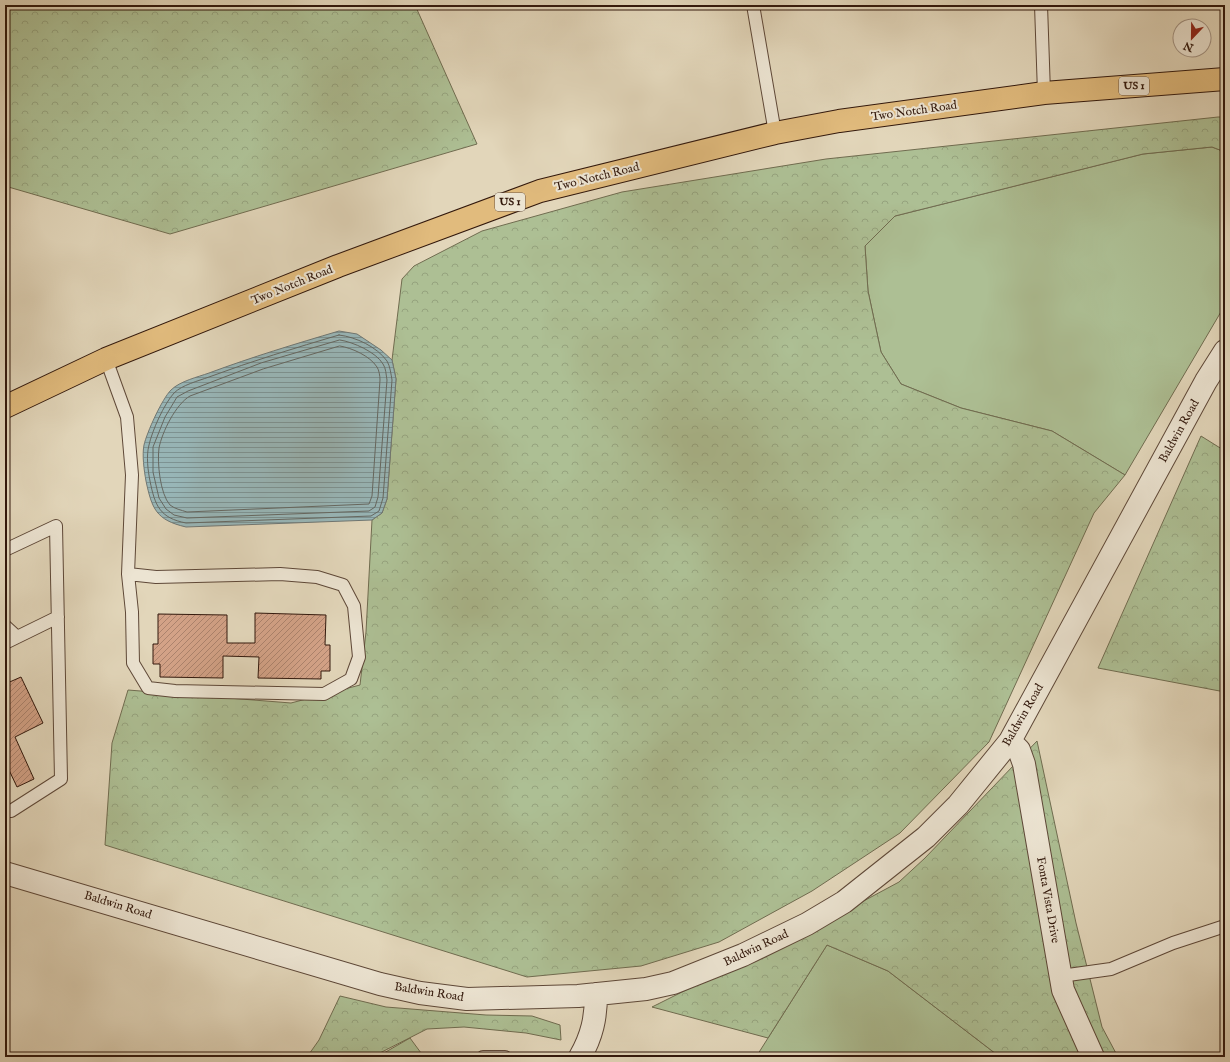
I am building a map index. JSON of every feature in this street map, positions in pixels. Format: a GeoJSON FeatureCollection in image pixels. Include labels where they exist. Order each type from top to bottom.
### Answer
{"type":"FeatureCollection","features":[{"type":"Feature","properties":{"kind":"main road","name":"Two Notch Road"},"geometry":{"type":"LineString","coordinates":[[5,407],[106,359],[338,266],[540,191],[775,133],[840,122],[1044,93],[1225,79]]}},
{"type":"Feature","properties":{"kind":"street","name":"Baldwin Road"},"geometry":{"type":"LineString","coordinates":[[5,873],[380,984],[420,993],[467,999],[541,998],[646,989],[673,983],[743,955],[807,924],[838,906],[903,857],[926,837],[958,804],[1010,741],[1199,395],[1225,351]]}},
{"type":"Feature","properties":{"kind":"street","name":"Fonta Vista Drive"},"geometry":{"type":"LineString","coordinates":[[1010,741],[1018,750],[1024,764],[1063,990],[1093,1057]]}},
{"type":"Feature","properties":{"kind":"street"},"geometry":{"type":"LineString","coordinates":[[580,1057],[588,1044],[593,1030],[596,1018],[596,994]]}},
{"type":"Feature","properties":{"kind":"lane"},"geometry":{"type":"LineString","coordinates":[[753,5],[775,133]]}},
{"type":"Feature","properties":{"kind":"lane"},"geometry":{"type":"LineString","coordinates":[[1041,5],[1044,93]]}},
{"type":"Feature","properties":{"kind":"lane"},"geometry":{"type":"LineString","coordinates":[[106,359],[127,417],[132,475],[128,574],[132,612],[133,663],[148,688],[174,691],[324,694],[351,680],[359,657],[354,606],[344,585],[317,577],[280,574],[156,577],[128,574]]}},
{"type":"Feature","properties":{"kind":"lane"},"geometry":{"type":"LineString","coordinates":[[5,550],[56,526],[62,779],[11,812],[5,810]]}},
{"type":"Feature","properties":{"kind":"lane"},"geometry":{"type":"LineString","coordinates":[[5,643],[58,617]]}},
{"type":"Feature","properties":{"kind":"lane"},"geometry":{"type":"LineString","coordinates":[[5,626],[17,637]]}},
{"type":"Feature","properties":{"kind":"lane"},"geometry":{"type":"LineString","coordinates":[[1061,976],[1111,969],[1173,943],[1225,926]]}},
{"type":"Feature","properties":{"kind":"lane"},"geometry":{"type":"LineString","coordinates":[[483,1057],[505,1057]]}},
{"type":"Feature","properties":{"kind":"green space"},"geometry":{"type":"Polygon","coordinates":[[[5,5],[415,5],[477,144],[170,234],[5,186],[5,5]]]}},
{"type":"Feature","properties":{"kind":"green space"},"geometry":{"type":"Polygon","coordinates":[[[1225,117],[1225,152],[1212,147],[1143,154],[895,216],[865,246],[868,291],[881,352],[901,384],[961,408],[1052,431],[1125,475],[1094,513],[989,742],[900,833],[812,891],[719,942],[641,966],[527,977],[105,845],[112,743],[128,690],[291,703],[360,685],[366,632],[372,520],[382,513],[387,499],[396,379],[392,360],[402,279],[414,266],[482,231],[622,192],[826,159],[1225,117]]]}},
{"type":"Feature","properties":{"kind":"green space"},"geometry":{"type":"Polygon","coordinates":[[[1212,147],[1225,152],[1225,305],[1125,475],[1052,431],[961,408],[901,384],[881,352],[868,291],[865,246],[895,216],[1143,154],[1212,147]]]}},
{"type":"Feature","properties":{"kind":"green space"},"geometry":{"type":"Polygon","coordinates":[[[1201,436],[1225,451],[1225,692],[1098,668],[1201,436]]]}},
{"type":"Feature","properties":{"kind":"green space"},"geometry":{"type":"Polygon","coordinates":[[[1037,741],[1076,923],[1102,1027],[1118,1057],[1000,1057],[888,971],[827,945],[768,1038],[652,1007],[899,882],[925,858],[1037,741]]]}},
{"type":"Feature","properties":{"kind":"green space"},"geometry":{"type":"Polygon","coordinates":[[[827,945],[888,971],[1000,1057],[756,1057],[827,945]]]}},
{"type":"Feature","properties":{"kind":"green space"},"geometry":{"type":"Polygon","coordinates":[[[340,996],[386,1007],[486,1015],[532,1016],[560,1025],[561,1040],[526,1033],[464,1027],[427,1029],[372,1057],[307,1057],[319,1040],[340,996]]]}},
{"type":"Feature","properties":{"kind":"green space"},"geometry":{"type":"Polygon","coordinates":[[[410,1038],[424,1057],[377,1057],[410,1038]]]}},
{"type":"Feature","properties":{"kind":"water"},"geometry":{"type":"Polygon","coordinates":[[[339,331],[357,334],[381,350],[392,360],[396,379],[387,499],[382,513],[372,520],[186,527],[168,521],[162,517],[153,506],[148,491],[143,449],[151,424],[167,394],[179,384],[184,382],[257,356],[339,331]]]}},
{"type":"Feature","properties":{"kind":"building"},"geometry":{"type":"Polygon","coordinates":[[[255,613],[326,615],[325,645],[330,645],[330,671],[321,671],[321,679],[258,678],[259,657],[223,656],[223,678],[160,677],[160,664],[153,664],[153,644],[158,644],[158,614],[227,615],[227,643],[255,643],[255,613]]]}},
{"type":"Feature","properties":{"kind":"building"},"geometry":{"type":"Polygon","coordinates":[[[21,677],[43,723],[15,737],[34,779],[17,787],[9,770],[5,772],[5,684],[21,677]]]}}]}
